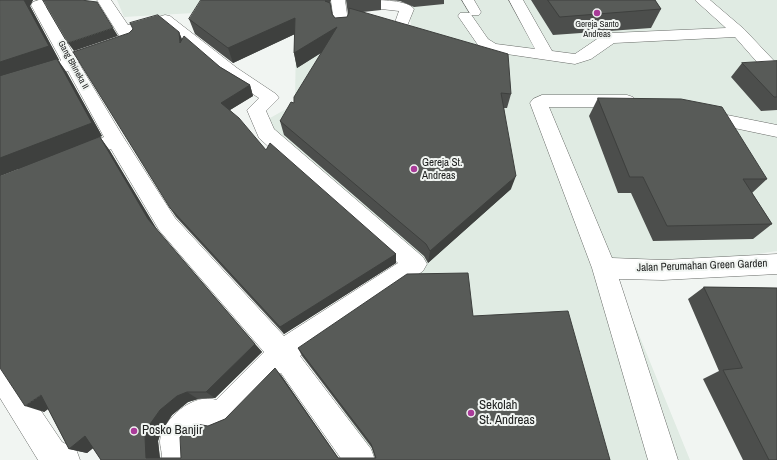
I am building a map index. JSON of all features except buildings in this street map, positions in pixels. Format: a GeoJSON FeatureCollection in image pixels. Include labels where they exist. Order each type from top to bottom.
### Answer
{"type":"FeatureCollection","features":[{"type":"Feature","properties":{"kind":"street","name":"Gang Bhineka II"},"geometry":{"type":"LineString","coordinates":[[54,0],[38,5],[115,140],[167,224],[282,353],[360,460]]}},
{"type":"Feature","properties":{"kind":"street"},"geometry":{"type":"LineString","coordinates":[[104,0],[127,35]]}},
{"type":"Feature","properties":{"kind":"street"},"geometry":{"type":"LineString","coordinates":[[338,0],[342,28]]}},
{"type":"Feature","properties":{"kind":"street"},"geometry":{"type":"LineString","coordinates":[[377,0],[376,2],[378,5],[404,7],[407,9],[400,28]]}},
{"type":"Feature","properties":{"kind":"street"},"geometry":{"type":"LineString","coordinates":[[516,0],[546,54]]}},
{"type":"Feature","properties":{"kind":"street"},"geometry":{"type":"LineString","coordinates":[[702,0],[739,32],[777,74]]}},
{"type":"Feature","properties":{"kind":"street"},"geometry":{"type":"LineString","coordinates":[[470,14],[486,46],[492,48],[581,58],[605,41],[612,38],[739,32]]}},
{"type":"Feature","properties":{"kind":"street"},"geometry":{"type":"LineString","coordinates":[[0,88],[67,66],[70,59],[165,19],[230,72],[270,98],[256,110],[266,133],[415,264],[282,353],[223,413],[217,415],[208,412],[197,416],[179,431],[175,441],[178,457],[176,460]]}},
{"type":"Feature","properties":{"kind":"street"},"geometry":{"type":"LineString","coordinates":[[647,105],[624,100],[542,101],[539,103],[604,268],[663,460]]}},
{"type":"Feature","properties":{"kind":"street"},"geometry":{"type":"LineString","coordinates":[[685,113],[777,131]]}},
{"type":"Feature","properties":{"kind":"street"},"geometry":{"type":"LineString","coordinates":[[58,163],[115,140]]}},
{"type":"Feature","properties":{"kind":"street","name":"Jalan Perumahan Green Garden"},"geometry":{"type":"LineString","coordinates":[[604,268],[663,270],[777,264]]}},
{"type":"Feature","properties":{"kind":"street"},"geometry":{"type":"LineString","coordinates":[[0,362],[8,386],[51,453],[64,460]]}},
{"type":"Feature","properties":{"kind":"lane"},"geometry":{"type":"LineString","coordinates":[[468,0],[470,14]]}},
{"type":"Feature","properties":{"kind":"shaded area"},"geometry":{"type":"Polygon","coordinates":[[[117,0],[202,0],[194,13],[124,17],[117,0]]]}},
{"type":"Feature","properties":{"kind":"shaded area"},"geometry":{"type":"Polygon","coordinates":[[[407,0],[777,0],[777,251],[615,276],[690,460],[376,460],[305,354],[422,264],[254,127],[295,104],[296,38],[412,36],[409,5],[407,0]]]}},
{"type":"Feature","properties":{"kind":"place","name":"Gereja Santo Andreas"},"geometry":{"type":"Point","coordinates":[597,13]}},
{"type":"Feature","properties":{"kind":"place","name":"Gereja St. Andreas"},"geometry":{"type":"Point","coordinates":[414,169]}},
{"type":"Feature","properties":{"kind":"place","name":"Sekolah St. Andreas"},"geometry":{"type":"Point","coordinates":[471,413]}},
{"type":"Feature","properties":{"kind":"place","name":"Posko Banjir"},"geometry":{"type":"Point","coordinates":[134,431]}}]}
